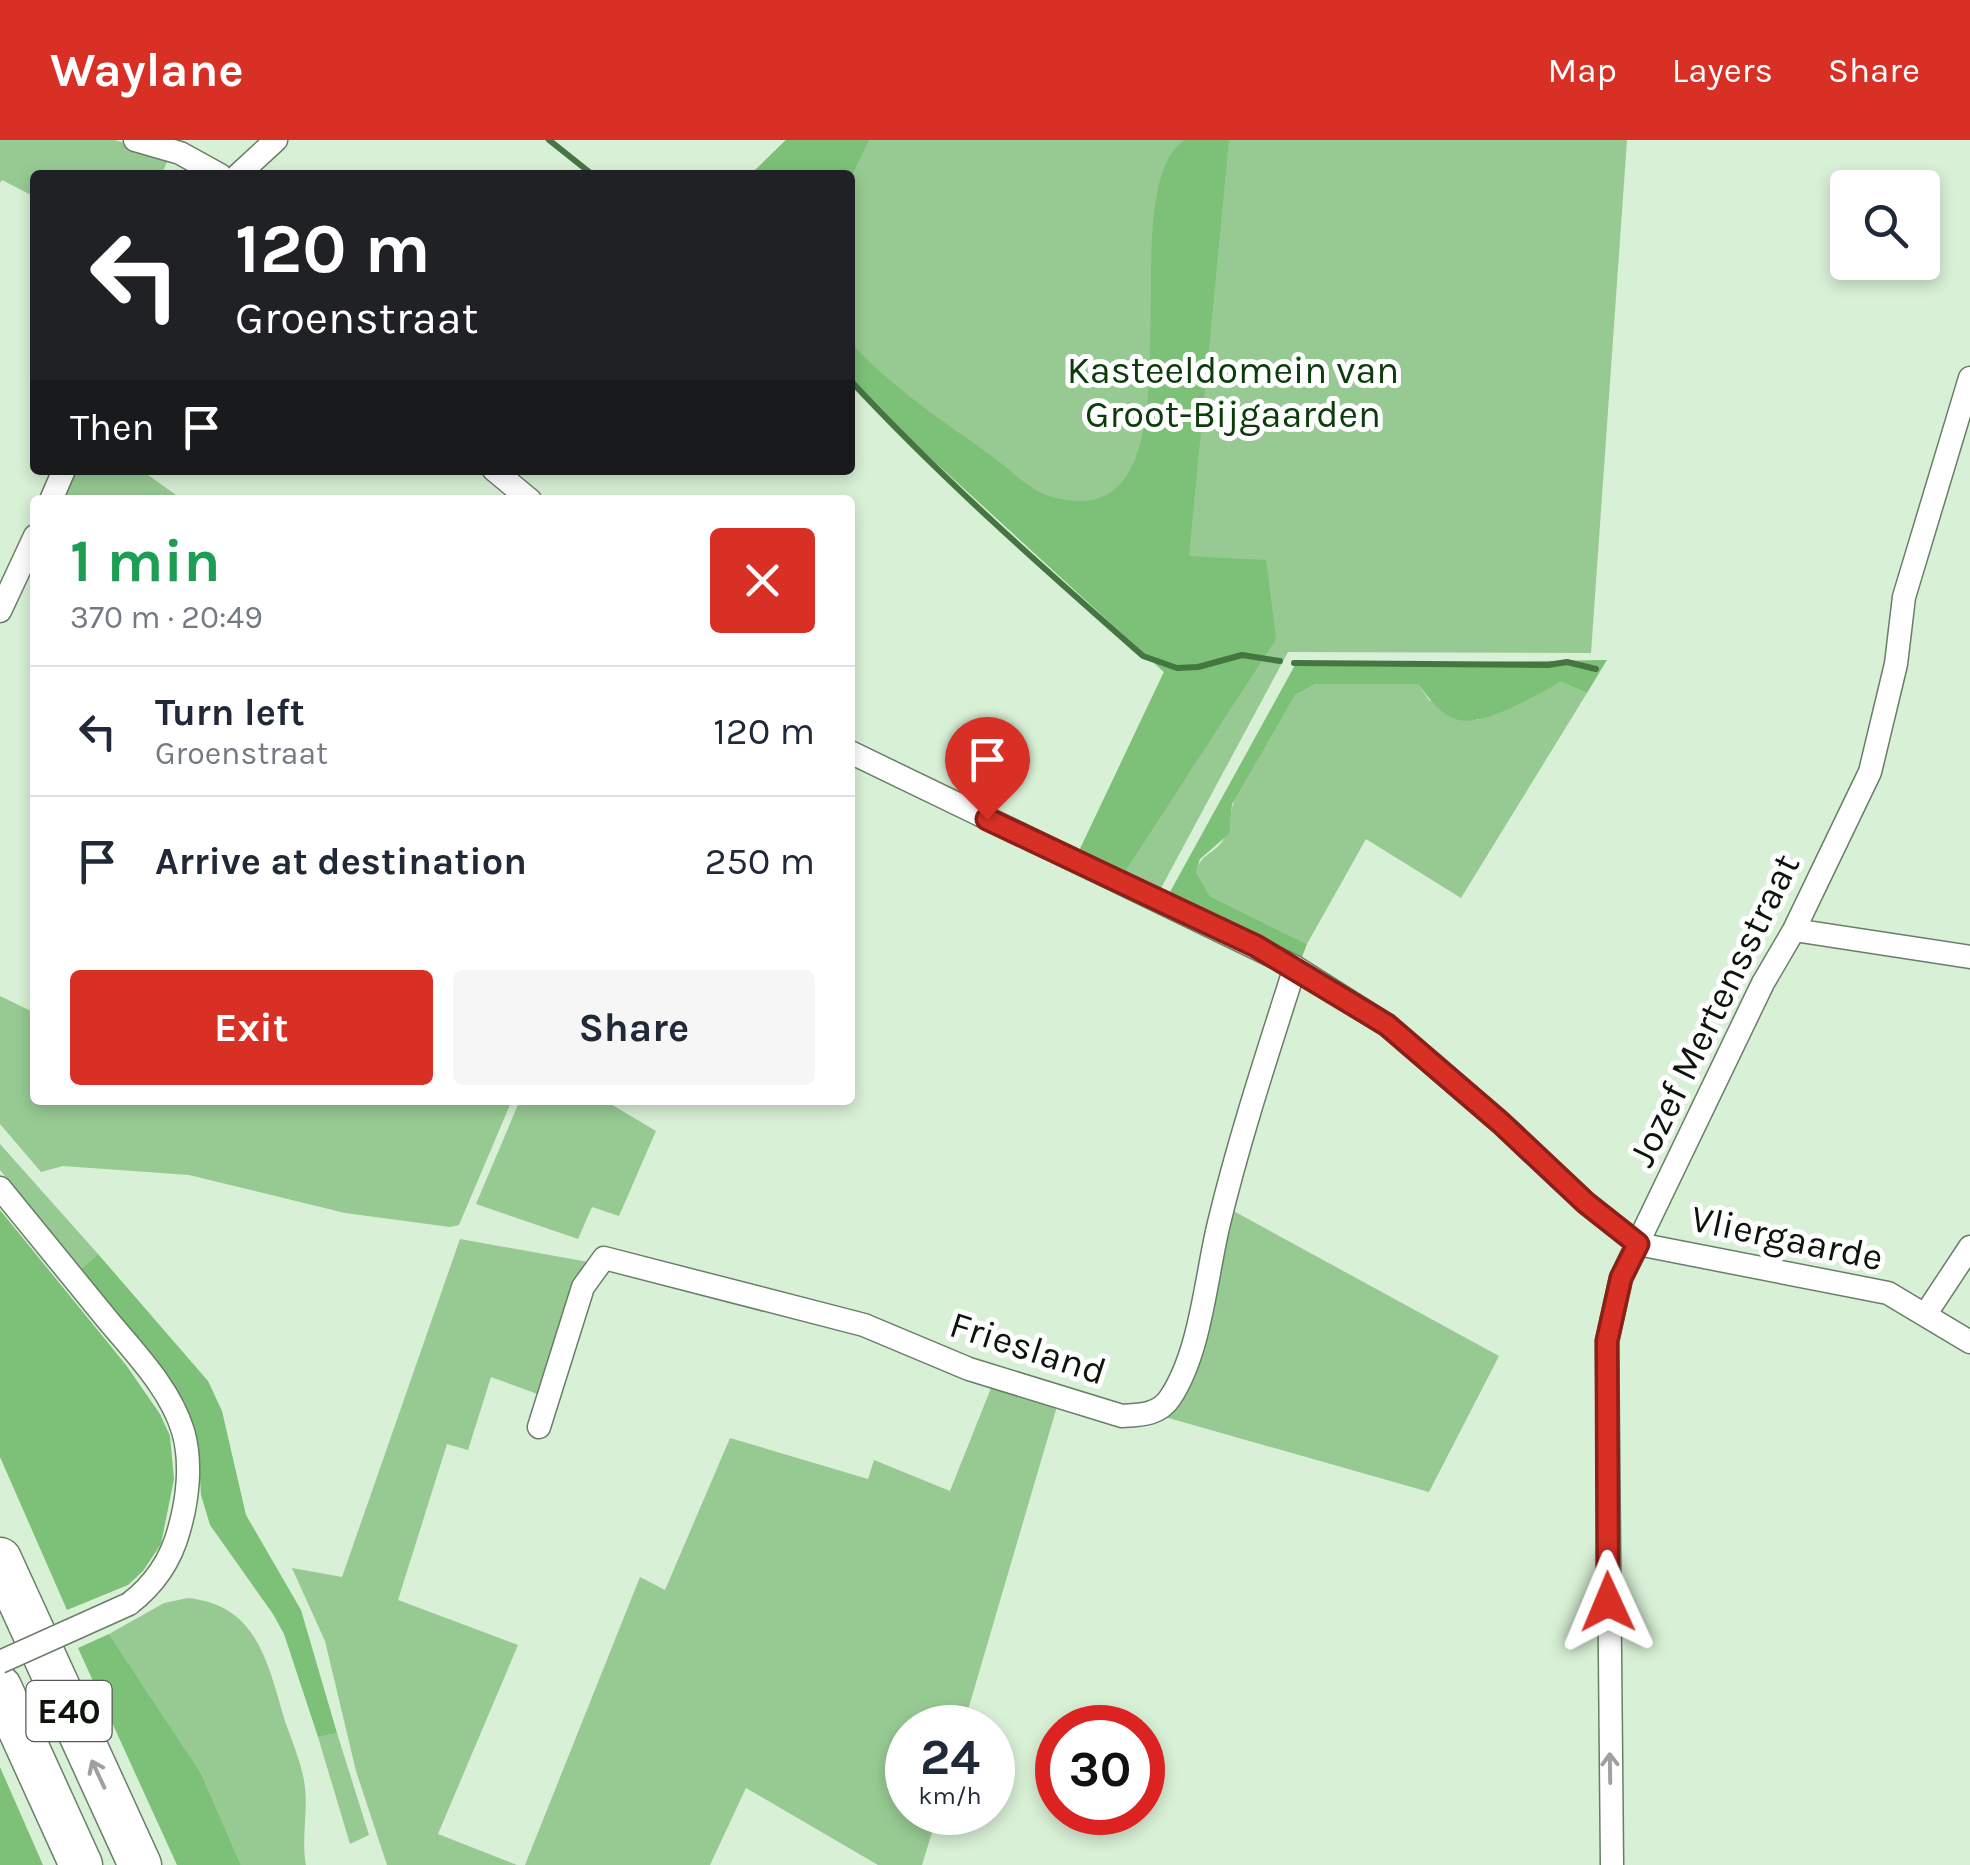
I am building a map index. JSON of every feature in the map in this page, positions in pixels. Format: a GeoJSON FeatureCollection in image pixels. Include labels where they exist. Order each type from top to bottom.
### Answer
{"type":"FeatureCollection","features":[{"type":"Feature","properties":{"kind":"highway","name":"E40"},"geometry":{"type":"LineString","coordinates":[[0,1559],[140,1865]]}},
{"type":"Feature","properties":{"kind":"highway","name":"E40"},"geometry":{"type":"LineString","coordinates":[[0,1687],[81,1865]]}},
{"type":"Feature","properties":{"kind":"street"},"geometry":{"type":"LineString","coordinates":[[135,140],[180,154],[210,170]]}},
{"type":"Feature","properties":{"kind":"street"},"geometry":{"type":"LineString","coordinates":[[243,170],[276,140]]}},
{"type":"Feature","properties":{"kind":"street","name":"Jozef Mertensstraat"},"geometry":{"type":"LineString","coordinates":[[1612,1865],[1607,1341],[1621,1278],[1870,772],[1896,664],[1904,597],[1970,378]]}},
{"type":"Feature","properties":{"kind":"street"},"geometry":{"type":"LineString","coordinates":[[500,475],[524,495]]}},
{"type":"Feature","properties":{"kind":"street"},"geometry":{"type":"LineString","coordinates":[[0,611],[30,547]]}},
{"type":"Feature","properties":{"kind":"street"},"geometry":{"type":"LineString","coordinates":[[855,754],[1295,967],[1387,1025],[1586,1203],[1638,1244]]}},
{"type":"Feature","properties":{"kind":"street"},"geometry":{"type":"LineString","coordinates":[[1794,930],[1970,957]]}},
{"type":"Feature","properties":{"kind":"street","name":"Friesland"},"geometry":{"type":"LineString","coordinates":[[538,1426],[584,1287],[604,1258],[864,1326],[968,1369],[1122,1416],[1159,1410],[1169,1401],[1190,1353],[1236,1154],[1295,967]]}},
{"type":"Feature","properties":{"kind":"street"},"geometry":{"type":"LineString","coordinates":[[0,1188],[169,1399],[183,1432],[188,1470],[183,1517],[174,1548],[153,1581],[129,1604],[0,1662]]}},
{"type":"Feature","properties":{"kind":"street","name":"Vliergaarde"},"geometry":{"type":"LineString","coordinates":[[1638,1244],[1888,1293],[1970,1342]]}},
{"type":"Feature","properties":{"kind":"street"},"geometry":{"type":"LineString","coordinates":[[1926,1315],[1970,1246]]}},
{"type":"Feature","properties":{"kind":"green space"},"geometry":{"type":"Polygon","coordinates":[[[0,140],[115,140],[170,156],[163,170],[30,170],[30,194],[2,180],[0,183],[0,140]]]}},
{"type":"Feature","properties":{"kind":"green space","name":"Kasteeldomein van Groot-Bijgaarden"},"geometry":{"type":"Polygon","coordinates":[[[786,140],[1627,140],[1591,653],[1288,652],[1160,890],[1080,849],[1164,672],[855,389],[855,170],[755,170],[786,140]]]}},
{"type":"Feature","properties":{"kind":"green space"},"geometry":{"type":"Polygon","coordinates":[[[786,140],[869,140],[854,170],[755,170],[786,140]]]}},
{"type":"Feature","properties":{"kind":"green space"},"geometry":{"type":"Polygon","coordinates":[[[1185,140],[1229,140],[1189,556],[1266,560],[1276,639],[1126,870],[1080,849],[1164,672],[855,389],[855,347],[900,389],[1034,489],[1049,496],[1100,498],[1130,469],[1145,420],[1153,224],[1163,172],[1185,140]]]}},
{"type":"Feature","properties":{"kind":"green space"},"geometry":{"type":"Polygon","coordinates":[[[72,475],[148,475],[176,495],[63,495],[72,475]]]}},
{"type":"Feature","properties":{"kind":"green space"},"geometry":{"type":"Polygon","coordinates":[[[1607,660],[1587,693],[1561,682],[1511,708],[1470,721],[1446,715],[1418,684],[1316,684],[1295,695],[1232,804],[1229,834],[1200,859],[1196,872],[1210,896],[1307,944],[1302,957],[1170,892],[1295,665],[1607,660]]]}},
{"type":"Feature","properties":{"kind":"green space"},"geometry":{"type":"Polygon","coordinates":[[[1561,682],[1587,693],[1461,898],[1366,839],[1307,944],[1210,896],[1196,872],[1203,858],[1225,838],[1241,785],[1295,695],[1316,684],[1418,684],[1429,700],[1477,720],[1561,682]]]}},
{"type":"Feature","properties":{"kind":"green space"},"geometry":{"type":"Polygon","coordinates":[[[0,996],[30,1011],[30,1105],[510,1105],[459,1225],[450,1227],[345,1213],[189,1175],[63,1166],[41,1172],[0,1124],[0,996]]]}},
{"type":"Feature","properties":{"kind":"green space"},"geometry":{"type":"Polygon","coordinates":[[[518,1105],[612,1105],[656,1131],[619,1216],[592,1207],[578,1239],[476,1204],[518,1105]]]}},
{"type":"Feature","properties":{"kind":"green space"},"geometry":{"type":"Polygon","coordinates":[[[0,1144],[98,1254],[81,1269],[0,1170],[0,1144]]]}},
{"type":"Feature","properties":{"kind":"green space"},"geometry":{"type":"Polygon","coordinates":[[[1228,1208],[1499,1356],[1429,1492],[1158,1415],[1169,1406],[1228,1208]]]}},
{"type":"Feature","properties":{"kind":"green space"},"geometry":{"type":"Polygon","coordinates":[[[0,1210],[126,1365],[160,1414],[170,1436],[174,1479],[161,1544],[128,1585],[67,1610],[0,1457],[0,1210]]]}},
{"type":"Feature","properties":{"kind":"green space"},"geometry":{"type":"Polygon","coordinates":[[[460,1239],[594,1263],[543,1396],[491,1377],[468,1450],[447,1444],[398,1600],[518,1645],[438,1834],[517,1865],[387,1865],[356,1771],[325,1641],[292,1568],[342,1577],[460,1239]]]}},
{"type":"Feature","properties":{"kind":"green space"},"geometry":{"type":"Polygon","coordinates":[[[98,1254],[208,1381],[222,1411],[246,1515],[301,1610],[337,1733],[318,1737],[284,1634],[210,1525],[201,1495],[198,1448],[185,1402],[81,1269],[98,1254]]]}},
{"type":"Feature","properties":{"kind":"green space"},"geometry":{"type":"Polygon","coordinates":[[[993,1383],[1058,1403],[969,1705],[885,1705],[885,1835],[931,1835],[922,1865],[878,1865],[746,1788],[710,1865],[525,1865],[640,1577],[665,1590],[730,1438],[868,1479],[874,1460],[950,1491],[993,1383]]]}},
{"type":"Feature","properties":{"kind":"green space"},"geometry":{"type":"Polygon","coordinates":[[[188,1598],[230,1612],[245,1625],[265,1659],[304,1780],[306,1865],[241,1865],[201,1773],[109,1634],[164,1603],[188,1598]]]}},
{"type":"Feature","properties":{"kind":"green space"},"geometry":{"type":"Polygon","coordinates":[[[109,1634],[201,1773],[241,1865],[177,1865],[78,1648],[109,1634]]]}},
{"type":"Feature","properties":{"kind":"green space"},"geometry":{"type":"Polygon","coordinates":[[[337,1733],[369,1835],[350,1844],[318,1737],[337,1733]]]}},
{"type":"Feature","properties":{"kind":"green space"},"geometry":{"type":"Polygon","coordinates":[[[0,1767],[43,1865],[0,1865],[0,1767]]]}},
{"type":"Feature","properties":{"kind":"waterway"},"geometry":{"type":"LineString","coordinates":[[549,140],[587,170]]}},
{"type":"Feature","properties":{"kind":"waterway"},"geometry":{"type":"LineString","coordinates":[[855,385],[956,487],[1143,656],[1177,668],[1198,667],[1242,655],[1280,661]]}},
{"type":"Feature","properties":{"kind":"waterway"},"geometry":{"type":"LineString","coordinates":[[1294,663],[1567,662],[1596,669]]}},
{"type":"Feature","properties":{"kind":"route"},"geometry":{"type":"LineString","coordinates":[[987,819],[1256,946],[1387,1025],[1586,1203],[1638,1244],[1621,1278],[1607,1341],[1608,1602]]}}]}
